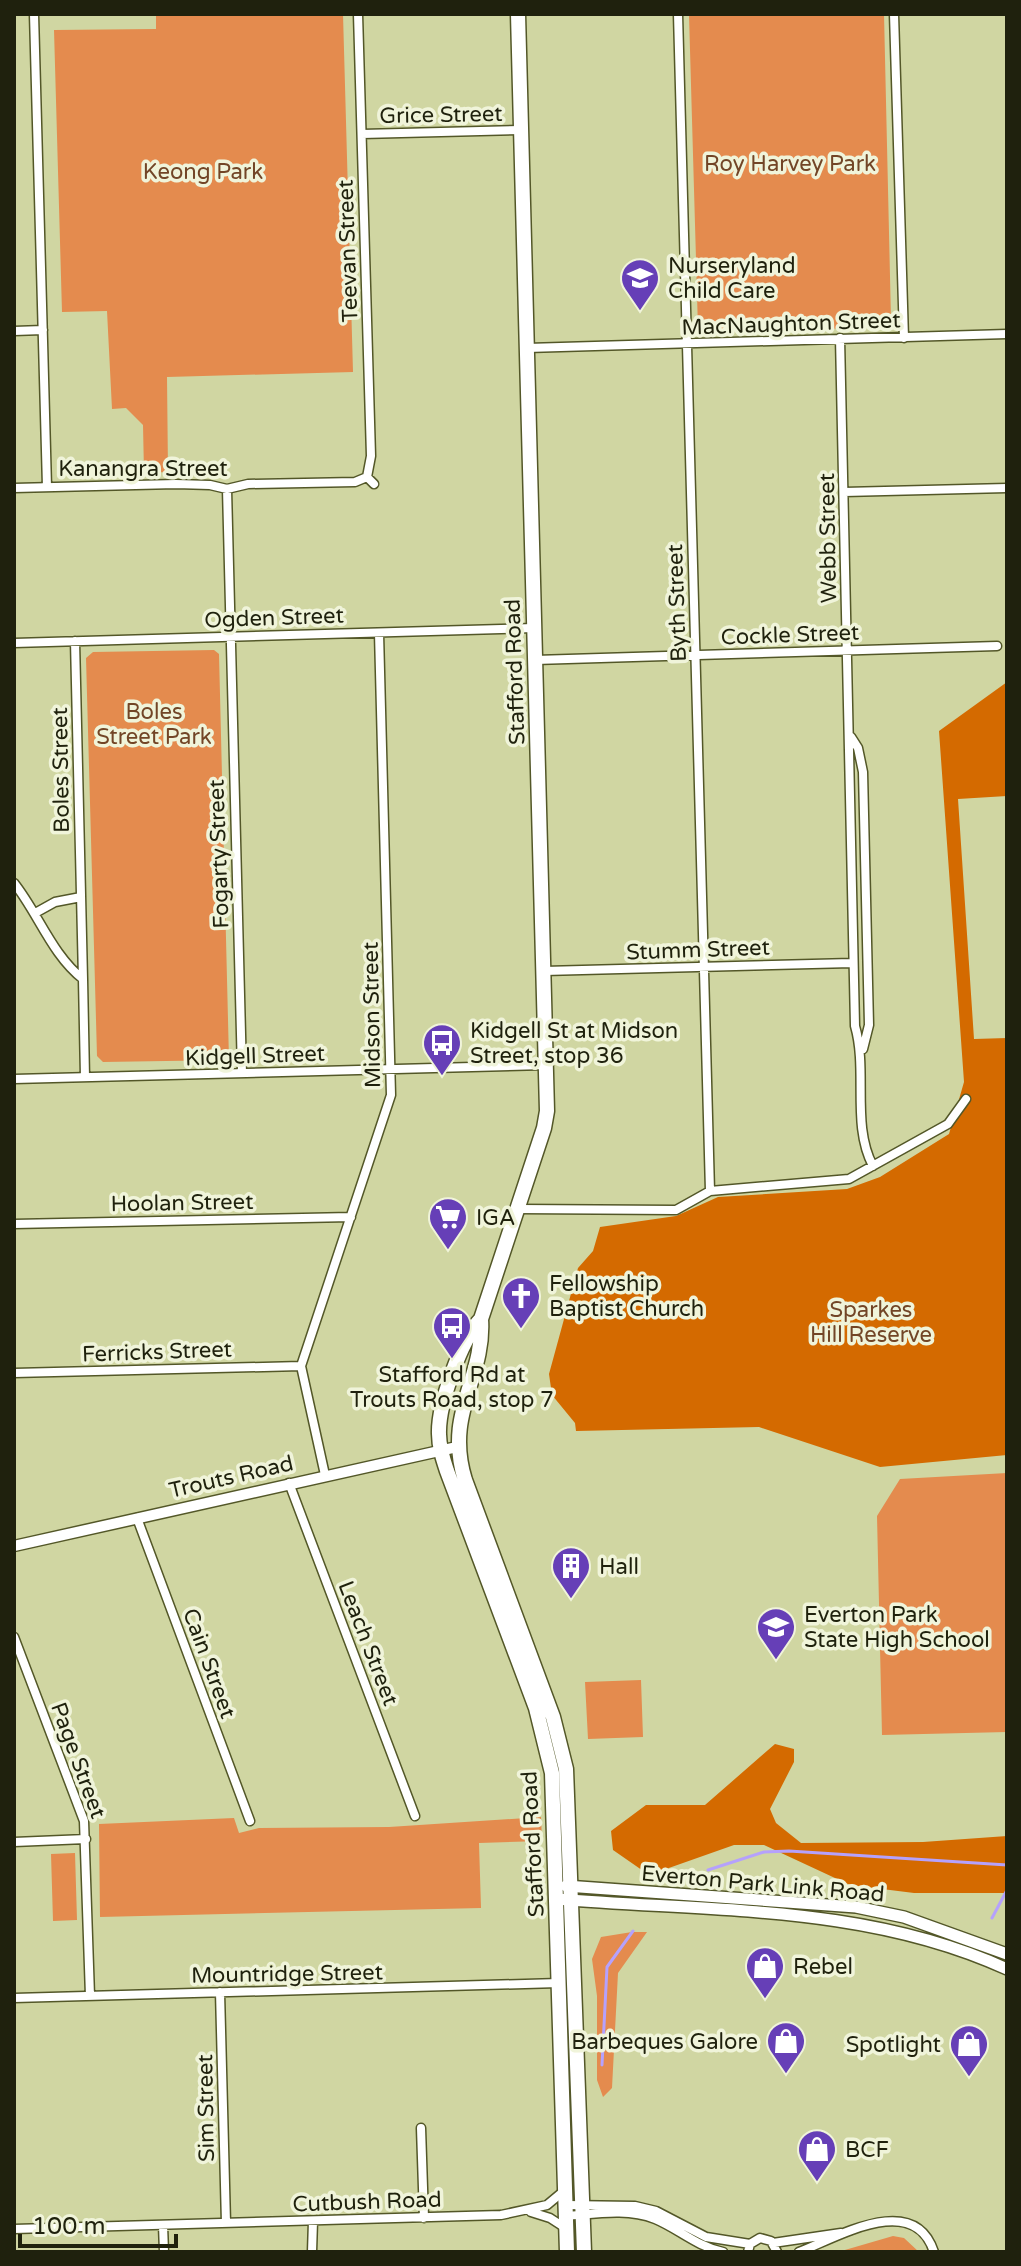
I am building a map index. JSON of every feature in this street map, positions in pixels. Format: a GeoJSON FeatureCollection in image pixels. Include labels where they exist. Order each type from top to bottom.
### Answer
{"type":"FeatureCollection","features":[{"type":"Feature","properties":{"kind":"highway","name":"Stafford Road"},"geometry":{"type":"LineString","coordinates":[[518,14],[544,971],[544,1128],[481,1319],[482,1337],[462,1405],[457,1447],[465,1480],[558,1732],[568,1782],[584,2252]]}},
{"type":"Feature","properties":{"kind":"highway","name":"Stafford Road"},"geometry":{"type":"LineString","coordinates":[[481,1319],[469,1331],[443,1406],[439,1433],[441,1450],[541,1722],[554,1786],[567,2252]]}},
{"type":"Feature","properties":{"kind":"main road","name":"Everton Park Link Road"},"geometry":{"type":"LineString","coordinates":[[557,1892],[856,1907],[904,1917],[1007,1954]]}},
{"type":"Feature","properties":{"kind":"main road","name":"Everton Park Link Road"},"geometry":{"type":"LineString","coordinates":[[573,1893],[849,1921],[918,1937],[1007,1969]]}},
{"type":"Feature","properties":{"kind":"street"},"geometry":{"type":"LineString","coordinates":[[34,14],[47,487]]}},
{"type":"Feature","properties":{"kind":"street","name":"Teevan Street"},"geometry":{"type":"LineString","coordinates":[[358,14],[370,481]]}},
{"type":"Feature","properties":{"kind":"street","name":"Byth Street"},"geometry":{"type":"LineString","coordinates":[[678,14],[710,1191]]}},
{"type":"Feature","properties":{"kind":"street"},"geometry":{"type":"LineString","coordinates":[[894,14],[904,338]]}},
{"type":"Feature","properties":{"kind":"street","name":"Grice Street"},"geometry":{"type":"LineString","coordinates":[[362,134],[521,130]]}},
{"type":"Feature","properties":{"kind":"street"},"geometry":{"type":"LineString","coordinates":[[14,331],[43,330]]}},
{"type":"Feature","properties":{"kind":"street","name":"MacNaughton Street"},"geometry":{"type":"LineString","coordinates":[[527,348],[1007,334]]}},
{"type":"Feature","properties":{"kind":"street","name":"Webb Street"},"geometry":{"type":"LineString","coordinates":[[840,338],[851,737],[846,751],[852,963],[855,1026],[862,1051],[864,1134],[873,1166]]}},
{"type":"Feature","properties":{"kind":"street","name":"Kanangra Street"},"geometry":{"type":"LineString","coordinates":[[14,488],[206,484],[227,489],[245,484],[370,481]]}},
{"type":"Feature","properties":{"kind":"street"},"geometry":{"type":"LineString","coordinates":[[844,492],[1007,488]]}},
{"type":"Feature","properties":{"kind":"street","name":"Fogarty Street"},"geometry":{"type":"LineString","coordinates":[[227,489],[242,1073]]}},
{"type":"Feature","properties":{"kind":"street","name":"Ogden Street"},"geometry":{"type":"LineString","coordinates":[[14,643],[534,628]]}},
{"type":"Feature","properties":{"kind":"street","name":"Midson Street"},"geometry":{"type":"LineString","coordinates":[[301,1366],[389,1107],[391,1069],[379,633]]}},
{"type":"Feature","properties":{"kind":"street","name":"Boles Street"},"geometry":{"type":"LineString","coordinates":[[75,641],[85,1077]]}},
{"type":"Feature","properties":{"kind":"street","name":"Cockle Street"},"geometry":{"type":"LineString","coordinates":[[535,660],[997,646]]}},
{"type":"Feature","properties":{"kind":"street","name":"Webb Street"},"geometry":{"type":"LineString","coordinates":[[851,737],[858,748],[863,772],[869,1025],[862,1051]]}},
{"type":"Feature","properties":{"kind":"street"},"geometry":{"type":"LineString","coordinates":[[14,883],[37,912],[67,966],[83,979]]}},
{"type":"Feature","properties":{"kind":"street"},"geometry":{"type":"LineString","coordinates":[[37,912],[55,902],[81,897]]}},
{"type":"Feature","properties":{"kind":"street","name":"Stumm Street"},"geometry":{"type":"LineString","coordinates":[[544,971],[852,963]]}},
{"type":"Feature","properties":{"kind":"street","name":"Kidgell Street"},"geometry":{"type":"LineString","coordinates":[[14,1079],[546,1065]]}},
{"type":"Feature","properties":{"kind":"street"},"geometry":{"type":"LineString","coordinates":[[518,1209],[676,1210],[710,1191],[849,1179],[948,1124],[966,1099]]}},
{"type":"Feature","properties":{"kind":"street","name":"Hoolan Street"},"geometry":{"type":"LineString","coordinates":[[14,1224],[351,1217]]}},
{"type":"Feature","properties":{"kind":"street"},"geometry":{"type":"LineString","coordinates":[[301,1366],[325,1475]]}},
{"type":"Feature","properties":{"kind":"street","name":"Ferricks Street"},"geometry":{"type":"LineString","coordinates":[[14,1373],[301,1366]]}},
{"type":"Feature","properties":{"kind":"street","name":"Trouts Road"},"geometry":{"type":"LineString","coordinates":[[14,1546],[457,1447]]}},
{"type":"Feature","properties":{"kind":"street","name":"Leach Street"},"geometry":{"type":"LineString","coordinates":[[289,1483],[415,1816]]}},
{"type":"Feature","properties":{"kind":"street","name":"Cain Street"},"geometry":{"type":"LineString","coordinates":[[137,1518],[250,1821]]}},
{"type":"Feature","properties":{"kind":"street","name":"Page Street"},"geometry":{"type":"LineString","coordinates":[[14,1637],[82,1813],[86,1839],[90,1996]]}},
{"type":"Feature","properties":{"kind":"street"},"geometry":{"type":"LineString","coordinates":[[14,1842],[86,1839]]}},
{"type":"Feature","properties":{"kind":"street","name":"Mountridge Street"},"geometry":{"type":"LineString","coordinates":[[14,1998],[560,1983]]}},
{"type":"Feature","properties":{"kind":"street","name":"Sim Street"},"geometry":{"type":"LineString","coordinates":[[220,1992],[226,2223]]}},
{"type":"Feature","properties":{"kind":"street"},"geometry":{"type":"LineString","coordinates":[[421,2128],[424,2218]]}},
{"type":"Feature","properties":{"kind":"street","name":"Cutbush Road"},"geometry":{"type":"LineString","coordinates":[[14,2229],[424,2218],[530,2212],[551,2204],[565,2190]]}},
{"type":"Feature","properties":{"kind":"street"},"geometry":{"type":"LineString","coordinates":[[566,2217],[583,2210],[644,2208],[706,2237],[749,2248],[760,2238],[775,2247],[850,2232]]}},
{"type":"Feature","properties":{"kind":"street"},"geometry":{"type":"LineString","coordinates":[[583,2210],[650,2217],[696,2243],[723,2252]]}},
{"type":"Feature","properties":{"kind":"street","name":"Cutbush Road"},"geometry":{"type":"LineString","coordinates":[[530,2212],[550,2218],[566,2217]]}},
{"type":"Feature","properties":{"kind":"street"},"geometry":{"type":"LineString","coordinates":[[312,2252],[313,2221]]}},
{"type":"Feature","properties":{"kind":"street"},"geometry":{"type":"LineString","coordinates":[[799,2252],[887,2221],[905,2221],[923,2231],[934,2252]]}},
{"type":"Feature","properties":{"kind":"street"},"geometry":{"type":"LineString","coordinates":[[163,2225],[164,2252]]}},
{"type":"Feature","properties":{"kind":"green space","name":"Keong Park"},"geometry":{"type":"Polygon","coordinates":[[[156,14],[343,14],[353,372],[167,377],[168,472],[144,473],[143,425],[126,408],[112,409],[107,311],[62,312],[54,30],[156,29],[156,14]]]}},
{"type":"Feature","properties":{"kind":"green space","name":"Roy Harvey Park"},"geometry":{"type":"Polygon","coordinates":[[[884,14],[891,320],[881,327],[708,333],[698,329],[689,15],[884,14]]]}},
{"type":"Feature","properties":{"kind":"green space","name":"Boles Street Park"},"geometry":{"type":"Polygon","coordinates":[[[214,650],[219,654],[229,1060],[103,1062],[97,1056],[86,658],[93,652],[214,650]]]}},
{"type":"Feature","properties":{"kind":"green space","name":"Sparkes Hill Reserve"},"geometry":{"type":"Polygon","coordinates":[[[1007,682],[1007,796],[958,799],[974,1039],[1007,1038],[1007,1455],[880,1467],[759,1427],[576,1431],[575,1423],[552,1395],[549,1374],[578,1268],[593,1251],[600,1227],[676,1216],[718,1197],[847,1189],[880,1177],[949,1134],[964,1082],[939,731],[1007,682]]]}},
{"type":"Feature","properties":{"kind":"green space"},"geometry":{"type":"Polygon","coordinates":[[[1007,1473],[1007,1732],[882,1735],[877,1516],[900,1479],[1007,1473]]]}},
{"type":"Feature","properties":{"kind":"green space"},"geometry":{"type":"Polygon","coordinates":[[[641,1680],[643,1737],[588,1739],[585,1682],[641,1680]]]}},
{"type":"Feature","properties":{"kind":"green space"},"geometry":{"type":"Polygon","coordinates":[[[775,1744],[794,1749],[794,1762],[770,1809],[776,1823],[801,1843],[923,1842],[1007,1836],[1007,1893],[914,1893],[850,1885],[764,1845],[734,1845],[649,1875],[613,1850],[611,1831],[646,1805],[705,1805],[775,1744]]]}},
{"type":"Feature","properties":{"kind":"green space"},"geometry":{"type":"Polygon","coordinates":[[[541,1817],[542,1841],[479,1843],[481,1908],[100,1917],[99,1824],[234,1818],[239,1833],[259,1828],[389,1827],[541,1817]]]}},
{"type":"Feature","properties":{"kind":"green space"},"geometry":{"type":"Polygon","coordinates":[[[75,1853],[77,1920],[53,1921],[51,1854],[75,1853]]]}},
{"type":"Feature","properties":{"kind":"green space"},"geometry":{"type":"Polygon","coordinates":[[[647,1932],[618,1973],[612,2088],[603,2097],[597,2080],[597,1996],[592,1959],[601,1937],[647,1932]]]}},
{"type":"Feature","properties":{"kind":"green space"},"geometry":{"type":"Polygon","coordinates":[[[893,2236],[904,2238],[919,2252],[838,2252],[893,2236]]]}},
{"type":"Feature","properties":{"kind":"waterway"},"geometry":{"type":"LineString","coordinates":[[708,1870],[764,1852],[789,1851],[1007,1865]]}},
{"type":"Feature","properties":{"kind":"waterway"},"geometry":{"type":"LineString","coordinates":[[992,1918],[1007,1890]]}},
{"type":"Feature","properties":{"kind":"waterway"},"geometry":{"type":"LineString","coordinates":[[602,2065],[607,1967],[633,1931]]}},
{"type":"Feature","properties":{"kind":"place","name":"Nurseryland Child Care"},"geometry":{"type":"Point","coordinates":[640,312]}},
{"type":"Feature","properties":{"kind":"place","name":"Kidgell St at Midson Street, stop 36"},"geometry":{"type":"Point","coordinates":[442,1077]}},
{"type":"Feature","properties":{"kind":"place","name":"IGA"},"geometry":{"type":"Point","coordinates":[448,1251]}},
{"type":"Feature","properties":{"kind":"place","name":"Fellowship Baptist Church"},"geometry":{"type":"Point","coordinates":[521,1330]}},
{"type":"Feature","properties":{"kind":"place","name":"Stafford Rd at Trouts Road, stop 7"},"geometry":{"type":"Point","coordinates":[452,1360]}},
{"type":"Feature","properties":{"kind":"place","name":"Hall"},"geometry":{"type":"Point","coordinates":[571,1600]}},
{"type":"Feature","properties":{"kind":"place","name":"Everton Park State High School"},"geometry":{"type":"Point","coordinates":[776,1661]}},
{"type":"Feature","properties":{"kind":"place","name":"Rebel"},"geometry":{"type":"Point","coordinates":[765,2000]}},
{"type":"Feature","properties":{"kind":"place","name":"Barbeques Galore"},"geometry":{"type":"Point","coordinates":[786,2075]}},
{"type":"Feature","properties":{"kind":"place","name":"Spotlight"},"geometry":{"type":"Point","coordinates":[969,2078]}},
{"type":"Feature","properties":{"kind":"place","name":"BCF"},"geometry":{"type":"Point","coordinates":[817,2183]}}]}
